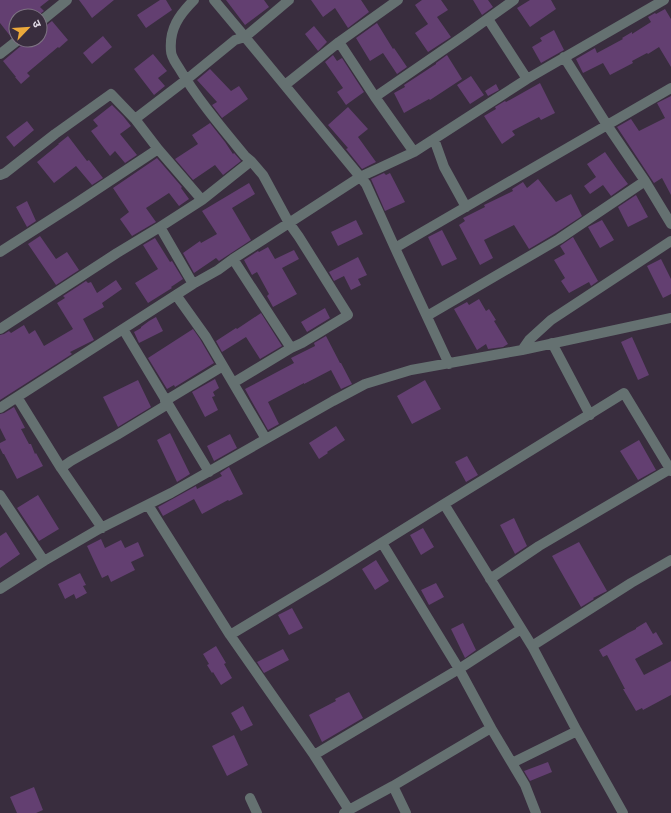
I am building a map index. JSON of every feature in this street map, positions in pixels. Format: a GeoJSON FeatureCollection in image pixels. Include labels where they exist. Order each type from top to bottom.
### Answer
{"type":"FeatureCollection","features":[{"type":"Feature","properties":{"kind":"street"},"geometry":{"type":"LineString","coordinates":[[48,15],[67,0]]}},
{"type":"Feature","properties":{"kind":"street"},"geometry":{"type":"LineString","coordinates":[[194,0],[184,10],[175,24],[171,39],[171,54],[186,80],[214,118],[245,156],[263,175],[289,223],[348,315],[233,383]]}},
{"type":"Feature","properties":{"kind":"street"},"geometry":{"type":"LineString","coordinates":[[214,0],[366,184],[449,364]]}},
{"type":"Feature","properties":{"kind":"street"},"geometry":{"type":"LineString","coordinates":[[135,119],[235,40],[245,37],[289,0]]}},
{"type":"Feature","properties":{"kind":"street"},"geometry":{"type":"LineString","coordinates":[[285,85],[339,42],[398,0]]}},
{"type":"Feature","properties":{"kind":"street"},"geometry":{"type":"LineString","coordinates":[[375,97],[514,0]]}},
{"type":"Feature","properties":{"kind":"street"},"geometry":{"type":"LineString","coordinates":[[0,408],[193,284],[218,270],[360,177],[414,152],[527,79],[664,0]]}},
{"type":"Feature","properties":{"kind":"street"},"geometry":{"type":"LineString","coordinates":[[488,19],[527,79]]}},
{"type":"Feature","properties":{"kind":"street"},"geometry":{"type":"LineString","coordinates":[[339,42],[375,97],[414,152]]}},
{"type":"Feature","properties":{"kind":"street"},"geometry":{"type":"LineString","coordinates":[[0,54],[8,48]]}},
{"type":"Feature","properties":{"kind":"street"},"geometry":{"type":"LineString","coordinates":[[564,57],[645,181],[671,224]]}},
{"type":"Feature","properties":{"kind":"street"},"geometry":{"type":"LineString","coordinates":[[395,248],[671,88]]}},
{"type":"Feature","properties":{"kind":"street"},"geometry":{"type":"LineString","coordinates":[[0,175],[5,173],[55,134],[111,94],[135,119],[158,149],[202,200]]}},
{"type":"Feature","properties":{"kind":"street"},"geometry":{"type":"LineString","coordinates":[[434,139],[444,167],[466,207]]}},
{"type":"Feature","properties":{"kind":"street"},"geometry":{"type":"LineString","coordinates":[[0,252],[76,204],[158,149]]}},
{"type":"Feature","properties":{"kind":"street"},"geometry":{"type":"LineString","coordinates":[[0,329],[202,200],[251,161]]}},
{"type":"Feature","properties":{"kind":"street"},"geometry":{"type":"LineString","coordinates":[[427,316],[559,239],[645,181]]}},
{"type":"Feature","properties":{"kind":"street"},"geometry":{"type":"LineString","coordinates":[[160,227],[193,284]]}},
{"type":"Feature","properties":{"kind":"street"},"geometry":{"type":"LineString","coordinates":[[522,350],[529,340],[551,320],[671,241]]}},
{"type":"Feature","properties":{"kind":"street"},"geometry":{"type":"LineString","coordinates":[[233,259],[291,348]]}},
{"type":"Feature","properties":{"kind":"street"},"geometry":{"type":"LineString","coordinates":[[176,295],[206,337],[266,439]]}},
{"type":"Feature","properties":{"kind":"street"},"geometry":{"type":"LineString","coordinates":[[0,589],[44,561],[102,528],[171,493],[365,384],[411,370],[522,350],[671,318]]}},
{"type":"Feature","properties":{"kind":"street"},"geometry":{"type":"LineString","coordinates":[[123,329],[208,472]]}},
{"type":"Feature","properties":{"kind":"street"},"geometry":{"type":"LineString","coordinates":[[552,343],[590,415]]}},
{"type":"Feature","properties":{"kind":"street"},"geometry":{"type":"LineString","coordinates":[[61,468],[117,435],[223,366]]}},
{"type":"Feature","properties":{"kind":"street"},"geometry":{"type":"LineString","coordinates":[[230,635],[624,393],[671,469],[539,546],[490,579]]}},
{"type":"Feature","properties":{"kind":"street"},"geometry":{"type":"LineString","coordinates":[[17,398],[61,468],[102,528]]}},
{"type":"Feature","properties":{"kind":"street"},"geometry":{"type":"LineString","coordinates":[[0,495],[44,561]]}},
{"type":"Feature","properties":{"kind":"street"},"geometry":{"type":"LineString","coordinates":[[444,504],[532,646],[623,813]]}},
{"type":"Feature","properties":{"kind":"street"},"geometry":{"type":"LineString","coordinates":[[148,505],[230,635],[314,755],[346,812],[491,728]]}},
{"type":"Feature","properties":{"kind":"street"},"geometry":{"type":"LineString","coordinates":[[382,543],[459,669],[491,728],[525,785],[536,813]]}},
{"type":"Feature","properties":{"kind":"street"},"geometry":{"type":"LineString","coordinates":[[532,646],[631,583],[671,560]]}},
{"type":"Feature","properties":{"kind":"street"},"geometry":{"type":"LineString","coordinates":[[314,755],[459,669],[521,629]]}},
{"type":"Feature","properties":{"kind":"street"},"geometry":{"type":"LineString","coordinates":[[512,763],[577,731]]}},
{"type":"Feature","properties":{"kind":"street"},"geometry":{"type":"LineString","coordinates":[[393,786],[406,813]]}},
{"type":"Feature","properties":{"kind":"street"},"geometry":{"type":"LineString","coordinates":[[250,798],[257,813]]}},
{"type":"Feature","properties":{"kind":"building"},"geometry":{"type":"Polygon","coordinates":[[[0,0],[49,0],[40,7],[41,8],[8,8],[8,33],[0,23],[0,0]]]}},
{"type":"Feature","properties":{"kind":"building"},"geometry":{"type":"Polygon","coordinates":[[[79,0],[114,0],[92,18],[79,0]]]}},
{"type":"Feature","properties":{"kind":"building"},"geometry":{"type":"Polygon","coordinates":[[[160,0],[166,0],[172,10],[146,28],[137,15],[160,0]]]}},
{"type":"Feature","properties":{"kind":"building"},"geometry":{"type":"Polygon","coordinates":[[[226,0],[264,0],[269,7],[245,25],[226,0]]]}},
{"type":"Feature","properties":{"kind":"building"},"geometry":{"type":"Polygon","coordinates":[[[311,0],[361,0],[369,12],[348,28],[335,8],[323,17],[311,0]]]}},
{"type":"Feature","properties":{"kind":"building"},"geometry":{"type":"Polygon","coordinates":[[[422,0],[441,0],[448,10],[437,17],[451,37],[428,52],[415,33],[428,24],[415,5],[422,0]]]}},
{"type":"Feature","properties":{"kind":"building"},"geometry":{"type":"Polygon","coordinates":[[[473,0],[488,0],[493,7],[482,15],[473,0]]]}},
{"type":"Feature","properties":{"kind":"building"},"geometry":{"type":"Polygon","coordinates":[[[530,0],[551,0],[556,9],[530,27],[517,8],[530,0]]]}},
{"type":"Feature","properties":{"kind":"building"},"geometry":{"type":"Polygon","coordinates":[[[665,9],[671,19],[671,67],[659,47],[632,61],[633,63],[610,75],[603,63],[583,73],[576,59],[595,48],[597,53],[623,39],[622,38],[632,32],[632,34],[651,22],[648,17],[665,9]]]}},
{"type":"Feature","properties":{"kind":"building"},"geometry":{"type":"Polygon","coordinates":[[[52,21],[68,40],[27,73],[30,76],[21,84],[3,61],[18,48],[48,48],[48,24],[52,21]]]}},
{"type":"Feature","properties":{"kind":"building"},"geometry":{"type":"Polygon","coordinates":[[[377,23],[393,49],[394,48],[407,67],[397,74],[383,53],[370,61],[356,38],[377,23]]]}},
{"type":"Feature","properties":{"kind":"building"},"geometry":{"type":"Polygon","coordinates":[[[314,26],[327,42],[318,51],[305,34],[314,26]]]}},
{"type":"Feature","properties":{"kind":"building"},"geometry":{"type":"Polygon","coordinates":[[[554,30],[564,50],[541,63],[532,47],[542,41],[540,38],[554,30]]]}},
{"type":"Feature","properties":{"kind":"building"},"geometry":{"type":"Polygon","coordinates":[[[103,36],[112,47],[92,64],[83,53],[103,36]]]}},
{"type":"Feature","properties":{"kind":"building"},"geometry":{"type":"Polygon","coordinates":[[[153,54],[167,71],[158,78],[165,86],[154,95],[134,69],[153,54]]]}},
{"type":"Feature","properties":{"kind":"building"},"geometry":{"type":"Polygon","coordinates":[[[333,55],[337,61],[342,58],[364,92],[346,105],[337,92],[343,88],[325,62],[333,55]]]}},
{"type":"Feature","properties":{"kind":"building"},"geometry":{"type":"Polygon","coordinates":[[[447,55],[462,79],[430,100],[429,99],[404,113],[394,93],[405,87],[404,85],[447,55]]]}},
{"type":"Feature","properties":{"kind":"building"},"geometry":{"type":"Polygon","coordinates":[[[210,69],[231,91],[239,86],[248,99],[222,118],[212,105],[217,102],[197,80],[210,69]]]}},
{"type":"Feature","properties":{"kind":"building"},"geometry":{"type":"Polygon","coordinates":[[[471,76],[484,95],[470,104],[457,85],[471,76]]]}},
{"type":"Feature","properties":{"kind":"building"},"geometry":{"type":"Polygon","coordinates":[[[540,83],[555,113],[541,120],[539,117],[512,131],[515,135],[502,144],[484,116],[496,109],[495,107],[505,101],[506,102],[540,83]]]}},
{"type":"Feature","properties":{"kind":"building"},"geometry":{"type":"Polygon","coordinates":[[[496,84],[499,90],[488,96],[485,91],[496,84]]]}},
{"type":"Feature","properties":{"kind":"building"},"geometry":{"type":"Polygon","coordinates":[[[671,96],[671,195],[662,178],[654,183],[617,127],[631,119],[639,131],[665,118],[657,103],[671,96]]]}},
{"type":"Feature","properties":{"kind":"building"},"geometry":{"type":"Polygon","coordinates":[[[112,105],[131,126],[120,134],[137,155],[125,163],[115,151],[110,156],[91,131],[98,126],[93,120],[112,105]]]}},
{"type":"Feature","properties":{"kind":"building"},"geometry":{"type":"Polygon","coordinates":[[[348,107],[368,129],[358,137],[376,162],[362,169],[346,149],[348,148],[328,125],[348,107]]]}},
{"type":"Feature","properties":{"kind":"building"},"geometry":{"type":"Polygon","coordinates":[[[27,121],[34,130],[14,147],[6,137],[27,121]]]}},
{"type":"Feature","properties":{"kind":"building"},"geometry":{"type":"Polygon","coordinates":[[[210,123],[233,154],[234,153],[241,161],[223,175],[215,165],[193,180],[175,159],[198,144],[192,135],[210,123]]]}},
{"type":"Feature","properties":{"kind":"building"},"geometry":{"type":"Polygon","coordinates":[[[68,136],[87,161],[89,160],[103,178],[92,185],[76,166],[54,183],[37,162],[68,136]]]}},
{"type":"Feature","properties":{"kind":"building"},"geometry":{"type":"Polygon","coordinates":[[[605,152],[628,184],[611,196],[603,185],[590,194],[584,186],[596,177],[587,164],[605,152]]]}},
{"type":"Feature","properties":{"kind":"building"},"geometry":{"type":"Polygon","coordinates":[[[157,158],[182,187],[181,188],[189,199],[179,206],[169,193],[146,208],[156,222],[132,236],[120,219],[129,212],[113,188],[157,158]]]}},
{"type":"Feature","properties":{"kind":"building"},"geometry":{"type":"Polygon","coordinates":[[[384,173],[386,175],[390,173],[405,202],[385,211],[371,179],[384,173]]]}},
{"type":"Feature","properties":{"kind":"building"},"geometry":{"type":"Polygon","coordinates":[[[538,179],[556,202],[571,194],[582,216],[529,249],[514,225],[484,240],[493,258],[480,265],[459,225],[465,221],[463,218],[485,207],[484,205],[513,191],[512,189],[523,182],[527,188],[538,179]]]}},
{"type":"Feature","properties":{"kind":"building"},"geometry":{"type":"Polygon","coordinates":[[[249,183],[255,194],[232,208],[251,240],[219,261],[216,258],[194,273],[183,253],[200,241],[201,243],[217,234],[202,211],[249,183]]]}},
{"type":"Feature","properties":{"kind":"building"},"geometry":{"type":"Polygon","coordinates":[[[636,195],[648,217],[628,227],[618,207],[636,195]]]}},
{"type":"Feature","properties":{"kind":"building"},"geometry":{"type":"Polygon","coordinates":[[[27,201],[36,221],[27,227],[16,207],[27,201]]]}},
{"type":"Feature","properties":{"kind":"building"},"geometry":{"type":"Polygon","coordinates":[[[356,220],[363,234],[338,246],[331,232],[356,220]]]}},
{"type":"Feature","properties":{"kind":"building"},"geometry":{"type":"Polygon","coordinates":[[[602,220],[614,240],[600,248],[588,227],[602,220]]]}},
{"type":"Feature","properties":{"kind":"building"},"geometry":{"type":"Polygon","coordinates":[[[442,230],[457,259],[442,266],[428,237],[442,230]]]}},
{"type":"Feature","properties":{"kind":"building"},"geometry":{"type":"Polygon","coordinates":[[[40,236],[56,259],[67,252],[79,270],[56,285],[28,244],[40,236]]]}},
{"type":"Feature","properties":{"kind":"building"},"geometry":{"type":"Polygon","coordinates":[[[573,237],[598,281],[591,286],[589,282],[569,293],[561,281],[565,278],[554,260],[565,254],[560,246],[573,237]]]}},
{"type":"Feature","properties":{"kind":"building"},"geometry":{"type":"Polygon","coordinates":[[[155,238],[183,279],[171,287],[172,288],[148,303],[135,283],[158,269],[143,245],[155,238]]]}},
{"type":"Feature","properties":{"kind":"building"},"geometry":{"type":"Polygon","coordinates":[[[268,247],[275,259],[294,250],[299,259],[282,268],[297,294],[273,307],[267,296],[269,294],[257,272],[252,275],[244,260],[258,251],[259,252],[268,247]]]}},
{"type":"Feature","properties":{"kind":"building"},"geometry":{"type":"Polygon","coordinates":[[[358,257],[367,275],[358,279],[361,285],[351,290],[344,276],[334,281],[329,272],[358,257]]]}},
{"type":"Feature","properties":{"kind":"building"},"geometry":{"type":"Polygon","coordinates":[[[661,259],[671,279],[671,294],[663,298],[647,266],[661,259]]]}},
{"type":"Feature","properties":{"kind":"building"},"geometry":{"type":"Polygon","coordinates":[[[116,280],[122,289],[102,303],[104,307],[83,319],[94,340],[70,352],[72,354],[0,400],[0,335],[9,331],[11,333],[24,325],[29,334],[35,330],[44,346],[73,329],[57,303],[65,298],[63,296],[86,281],[88,283],[91,282],[97,293],[116,280]]]}},
{"type":"Feature","properties":{"kind":"building"},"geometry":{"type":"Polygon","coordinates":[[[479,299],[486,311],[489,309],[496,320],[494,321],[508,344],[503,347],[488,349],[486,344],[477,350],[454,309],[467,302],[469,305],[479,299]]]}},
{"type":"Feature","properties":{"kind":"building"},"geometry":{"type":"Polygon","coordinates":[[[325,308],[330,318],[307,332],[301,322],[325,308]]]}},
{"type":"Feature","properties":{"kind":"building"},"geometry":{"type":"Polygon","coordinates":[[[261,313],[282,346],[260,359],[246,337],[222,352],[216,341],[261,313]]]}},
{"type":"Feature","properties":{"kind":"building"},"geometry":{"type":"Polygon","coordinates":[[[156,317],[163,331],[139,343],[134,332],[156,317]]]}},
{"type":"Feature","properties":{"kind":"building"},"geometry":{"type":"Polygon","coordinates":[[[193,329],[214,363],[175,387],[174,385],[167,389],[148,358],[193,329]]]}},
{"type":"Feature","properties":{"kind":"building"},"geometry":{"type":"Polygon","coordinates":[[[326,336],[352,384],[341,389],[331,370],[268,402],[279,424],[268,430],[245,389],[294,363],[291,358],[315,346],[314,343],[326,336]]]}},
{"type":"Feature","properties":{"kind":"building"},"geometry":{"type":"Polygon","coordinates":[[[632,337],[649,375],[638,380],[621,342],[632,337]]]}},
{"type":"Feature","properties":{"kind":"building"},"geometry":{"type":"Polygon","coordinates":[[[215,379],[219,388],[213,392],[215,396],[212,397],[218,410],[205,417],[192,392],[215,379]]]}},
{"type":"Feature","properties":{"kind":"building"},"geometry":{"type":"Polygon","coordinates":[[[138,380],[151,407],[118,427],[103,397],[138,380]]]}},
{"type":"Feature","properties":{"kind":"building"},"geometry":{"type":"Polygon","coordinates":[[[425,380],[441,409],[412,424],[397,396],[425,380]]]}},
{"type":"Feature","properties":{"kind":"building"},"geometry":{"type":"Polygon","coordinates":[[[14,407],[25,428],[21,429],[43,466],[17,479],[0,448],[0,443],[6,440],[0,428],[0,414],[14,407]]]}},
{"type":"Feature","properties":{"kind":"building"},"geometry":{"type":"Polygon","coordinates":[[[336,426],[345,440],[319,459],[309,443],[336,426]]]}},
{"type":"Feature","properties":{"kind":"building"},"geometry":{"type":"Polygon","coordinates":[[[170,433],[190,474],[177,482],[157,440],[170,433]]]}},
{"type":"Feature","properties":{"kind":"building"},"geometry":{"type":"Polygon","coordinates":[[[230,434],[237,448],[214,461],[207,446],[230,434]]]}},
{"type":"Feature","properties":{"kind":"building"},"geometry":{"type":"Polygon","coordinates":[[[639,440],[656,470],[638,480],[620,451],[639,440]]]}},
{"type":"Feature","properties":{"kind":"building"},"geometry":{"type":"Polygon","coordinates":[[[467,456],[478,475],[466,482],[455,462],[467,456]]]}},
{"type":"Feature","properties":{"kind":"building"},"geometry":{"type":"Polygon","coordinates":[[[229,467],[243,494],[202,514],[194,499],[163,516],[158,507],[196,486],[197,489],[222,476],[220,473],[229,467]]]}},
{"type":"Feature","properties":{"kind":"building"},"geometry":{"type":"Polygon","coordinates":[[[38,495],[59,529],[39,541],[17,508],[38,495]]]}},
{"type":"Feature","properties":{"kind":"building"},"geometry":{"type":"Polygon","coordinates":[[[514,518],[527,546],[515,554],[500,525],[514,518]]]}},
{"type":"Feature","properties":{"kind":"building"},"geometry":{"type":"Polygon","coordinates":[[[423,528],[434,547],[421,555],[410,535],[423,528]]]}},
{"type":"Feature","properties":{"kind":"building"},"geometry":{"type":"Polygon","coordinates":[[[6,532],[20,554],[0,568],[0,536],[6,532]]]}},
{"type":"Feature","properties":{"kind":"building"},"geometry":{"type":"Polygon","coordinates":[[[101,539],[105,548],[121,540],[125,548],[138,542],[144,556],[131,562],[135,570],[111,582],[108,575],[102,578],[87,546],[101,539]]]}},
{"type":"Feature","properties":{"kind":"building"},"geometry":{"type":"Polygon","coordinates":[[[579,542],[607,591],[593,598],[594,599],[581,607],[552,556],[579,542]]]}},
{"type":"Feature","properties":{"kind":"building"},"geometry":{"type":"Polygon","coordinates":[[[376,560],[389,581],[375,590],[362,569],[376,560]]]}},
{"type":"Feature","properties":{"kind":"building"},"geometry":{"type":"Polygon","coordinates":[[[80,573],[86,585],[83,586],[87,593],[76,599],[74,594],[65,599],[58,584],[80,573]]]}},
{"type":"Feature","properties":{"kind":"building"},"geometry":{"type":"Polygon","coordinates":[[[436,583],[444,597],[429,605],[421,590],[436,583]]]}},
{"type":"Feature","properties":{"kind":"building"},"geometry":{"type":"Polygon","coordinates":[[[292,608],[303,628],[289,635],[278,615],[292,608]]]}},
{"type":"Feature","properties":{"kind":"building"},"geometry":{"type":"Polygon","coordinates":[[[646,622],[653,634],[656,632],[663,644],[635,659],[644,675],[671,661],[671,695],[643,710],[642,708],[636,711],[623,689],[625,689],[607,655],[603,657],[599,650],[646,622]]]}},
{"type":"Feature","properties":{"kind":"building"},"geometry":{"type":"Polygon","coordinates":[[[463,623],[476,650],[465,658],[451,629],[463,623]]]}},
{"type":"Feature","properties":{"kind":"building"},"geometry":{"type":"Polygon","coordinates":[[[216,646],[226,663],[224,664],[232,678],[221,685],[207,665],[209,664],[203,654],[216,646]]]}},
{"type":"Feature","properties":{"kind":"building"},"geometry":{"type":"Polygon","coordinates":[[[283,649],[289,660],[264,673],[257,662],[283,649]]]}},
{"type":"Feature","properties":{"kind":"building"},"geometry":{"type":"Polygon","coordinates":[[[349,692],[363,718],[322,742],[309,715],[336,701],[335,699],[349,692]]]}},
{"type":"Feature","properties":{"kind":"building"},"geometry":{"type":"Polygon","coordinates":[[[243,706],[253,725],[241,731],[231,713],[243,706]]]}},
{"type":"Feature","properties":{"kind":"building"},"geometry":{"type":"Polygon","coordinates":[[[234,735],[248,765],[227,776],[212,746],[234,735]]]}},
{"type":"Feature","properties":{"kind":"building"},"geometry":{"type":"Polygon","coordinates":[[[548,762],[552,772],[530,781],[524,771],[548,762]]]}},
{"type":"Feature","properties":{"kind":"building"},"geometry":{"type":"Polygon","coordinates":[[[34,787],[43,810],[36,813],[17,813],[10,797],[34,787]]]}}]}
